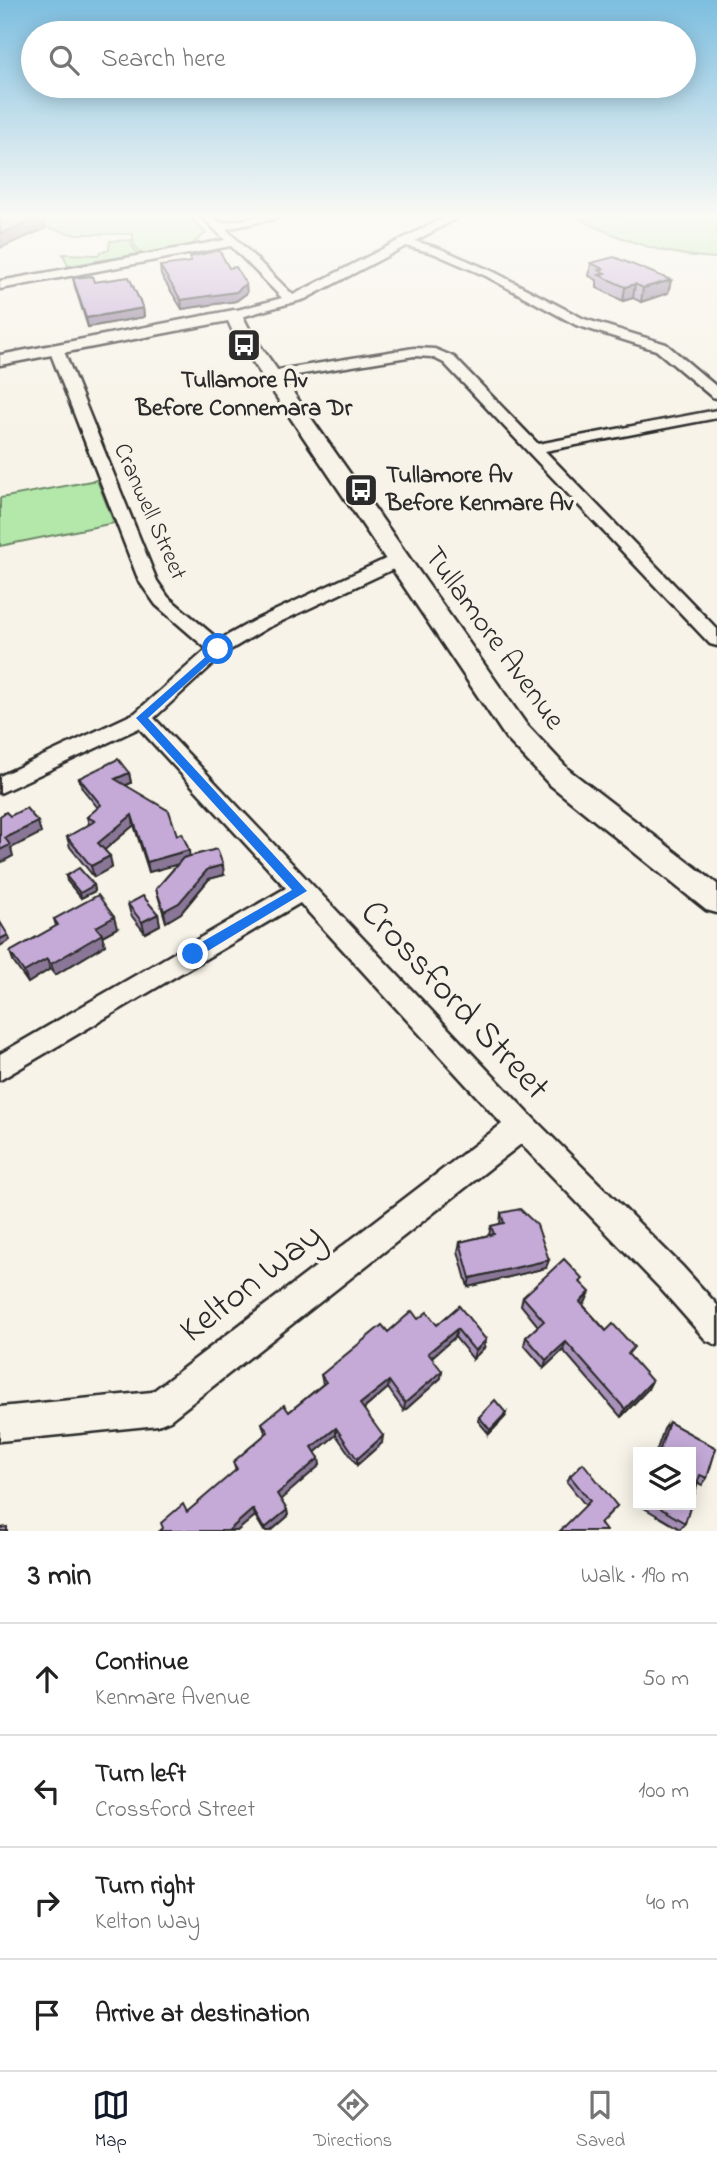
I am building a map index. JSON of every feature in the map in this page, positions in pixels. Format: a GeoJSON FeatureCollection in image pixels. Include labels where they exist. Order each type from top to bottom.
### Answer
{"type":"FeatureCollection","features":[{"type":"Feature","properties":{"kind":"street"},"geometry":{"type":"LineString","coordinates":[[283,288],[296,298]]}},
{"type":"Feature","properties":{"kind":"street"},"geometry":{"type":"LineString","coordinates":[[0,360],[233,322],[315,288]]}},
{"type":"Feature","properties":{"kind":"street"},"geometry":{"type":"LineString","coordinates":[[517,288],[580,322],[661,347],[717,394]]}},
{"type":"Feature","properties":{"kind":"street","name":"Tullamore Avenue"},"geometry":{"type":"LineString","coordinates":[[233,322],[500,710],[537,755],[559,777],[717,901]]}},
{"type":"Feature","properties":{"kind":"street","name":"Cranwell Street"},"geometry":{"type":"LineString","coordinates":[[50,351],[65,374],[148,581],[162,601],[218,649]]}},
{"type":"Feature","properties":{"kind":"street"},"geometry":{"type":"LineString","coordinates":[[272,375],[414,352],[435,353],[449,360],[717,640]]}},
{"type":"Feature","properties":{"kind":"street"},"geometry":{"type":"LineString","coordinates":[[534,449],[717,414]]}},
{"type":"Feature","properties":{"kind":"street"},"geometry":{"type":"LineString","coordinates":[[0,785],[142,718],[218,649],[261,624],[398,560]]}},
{"type":"Feature","properties":{"kind":"street","name":"Crossford Street"},"geometry":{"type":"LineString","coordinates":[[142,718],[300,891],[522,1126],[671,1277],[717,1329]]}},
{"type":"Feature","properties":{"kind":"street"},"geometry":{"type":"LineString","coordinates":[[0,1068],[300,891]]}},
{"type":"Feature","properties":{"kind":"street","name":"Kelton Way"},"geometry":{"type":"LineString","coordinates":[[0,1424],[158,1408],[522,1126]]}},
{"type":"Feature","properties":{"kind":"green space"},"geometry":{"type":"Polygon","coordinates":[[[97,480],[114,523],[0,546],[0,498],[97,480]]]}},
{"type":"Feature","properties":{"kind":"building"},"geometry":{"type":"Polygon","coordinates":[[[76,288],[134,288],[143,308],[86,318],[76,288]]]}},
{"type":"Feature","properties":{"kind":"building"},"geometry":{"type":"Polygon","coordinates":[[[174,288],[240,288],[236,292],[181,300],[174,288]]]}},
{"type":"Feature","properties":{"kind":"building"},"geometry":{"type":"Polygon","coordinates":[[[118,759],[129,773],[115,779],[169,811],[177,835],[182,833],[189,850],[147,862],[132,815],[98,843],[110,856],[91,866],[67,837],[95,821],[87,817],[101,805],[79,778],[118,759]]]}},
{"type":"Feature","properties":{"kind":"building"},"geometry":{"type":"Polygon","coordinates":[[[26,808],[38,822],[5,838],[10,845],[0,850],[0,816],[6,812],[10,816],[26,808]]]}},
{"type":"Feature","properties":{"kind":"building"},"geometry":{"type":"Polygon","coordinates":[[[217,849],[223,865],[208,869],[179,903],[164,911],[156,889],[183,858],[217,849]]]}},
{"type":"Feature","properties":{"kind":"building"},"geometry":{"type":"Polygon","coordinates":[[[79,868],[94,885],[80,893],[66,876],[79,868]]]}},
{"type":"Feature","properties":{"kind":"building"},"geometry":{"type":"Polygon","coordinates":[[[98,895],[114,917],[96,927],[102,934],[51,964],[47,959],[24,972],[10,952],[58,925],[54,919],[98,895]]]}},
{"type":"Feature","properties":{"kind":"building"},"geometry":{"type":"Polygon","coordinates":[[[143,896],[158,914],[142,922],[128,904],[143,896]]]}},
{"type":"Feature","properties":{"kind":"building"},"geometry":{"type":"Polygon","coordinates":[[[0,922],[8,935],[0,939],[0,922]]]}},
{"type":"Feature","properties":{"kind":"building"},"geometry":{"type":"Polygon","coordinates":[[[520,1209],[537,1225],[549,1260],[470,1278],[460,1242],[494,1234],[491,1226],[504,1223],[501,1213],[520,1209]]]}},
{"type":"Feature","properties":{"kind":"building"},"geometry":{"type":"Polygon","coordinates":[[[564,1259],[583,1279],[580,1282],[590,1292],[580,1302],[606,1331],[613,1324],[634,1347],[628,1354],[652,1381],[625,1409],[566,1342],[546,1360],[526,1337],[544,1321],[523,1297],[564,1259]]]}},
{"type":"Feature","properties":{"kind":"building"},"geometry":{"type":"Polygon","coordinates":[[[459,1306],[486,1340],[475,1351],[457,1329],[428,1353],[442,1371],[405,1403],[389,1381],[360,1404],[383,1436],[357,1459],[336,1428],[312,1447],[319,1458],[277,1494],[287,1510],[264,1529],[253,1509],[228,1531],[160,1531],[163,1528],[161,1523],[183,1504],[187,1512],[237,1469],[233,1462],[268,1432],[262,1423],[284,1405],[289,1412],[326,1382],[321,1375],[382,1325],[388,1332],[412,1311],[418,1319],[427,1312],[437,1325],[459,1306]]]}},
{"type":"Feature","properties":{"kind":"building"},"geometry":{"type":"Polygon","coordinates":[[[495,1400],[506,1413],[490,1430],[479,1417],[495,1400]]]}},
{"type":"Feature","properties":{"kind":"building"},"geometry":{"type":"Polygon","coordinates":[[[669,1422],[716,1448],[707,1478],[700,1475],[696,1488],[696,1447],[661,1447],[669,1422]]]}},
{"type":"Feature","properties":{"kind":"building"},"geometry":{"type":"Polygon","coordinates":[[[583,1463],[617,1506],[600,1523],[606,1531],[560,1531],[590,1501],[570,1476],[583,1463]]]}},
{"type":"Feature","properties":{"kind":"building"},"geometry":{"type":"Polygon","coordinates":[[[663,1510],[689,1510],[685,1523],[663,1510]]]}},
{"type":"Feature","properties":{"kind":"place","name":"Tullamore Av Before Connemara Dr"},"geometry":{"type":"Point","coordinates":[244,345]}},
{"type":"Feature","properties":{"kind":"place","name":"Tullamore Av Before Kenmare Av"},"geometry":{"type":"Point","coordinates":[361,490]}},
{"type":"Feature","properties":{"kind":"route"},"geometry":{"type":"LineString","coordinates":[[193,954],[300,891],[142,718],[218,649]]}}]}
